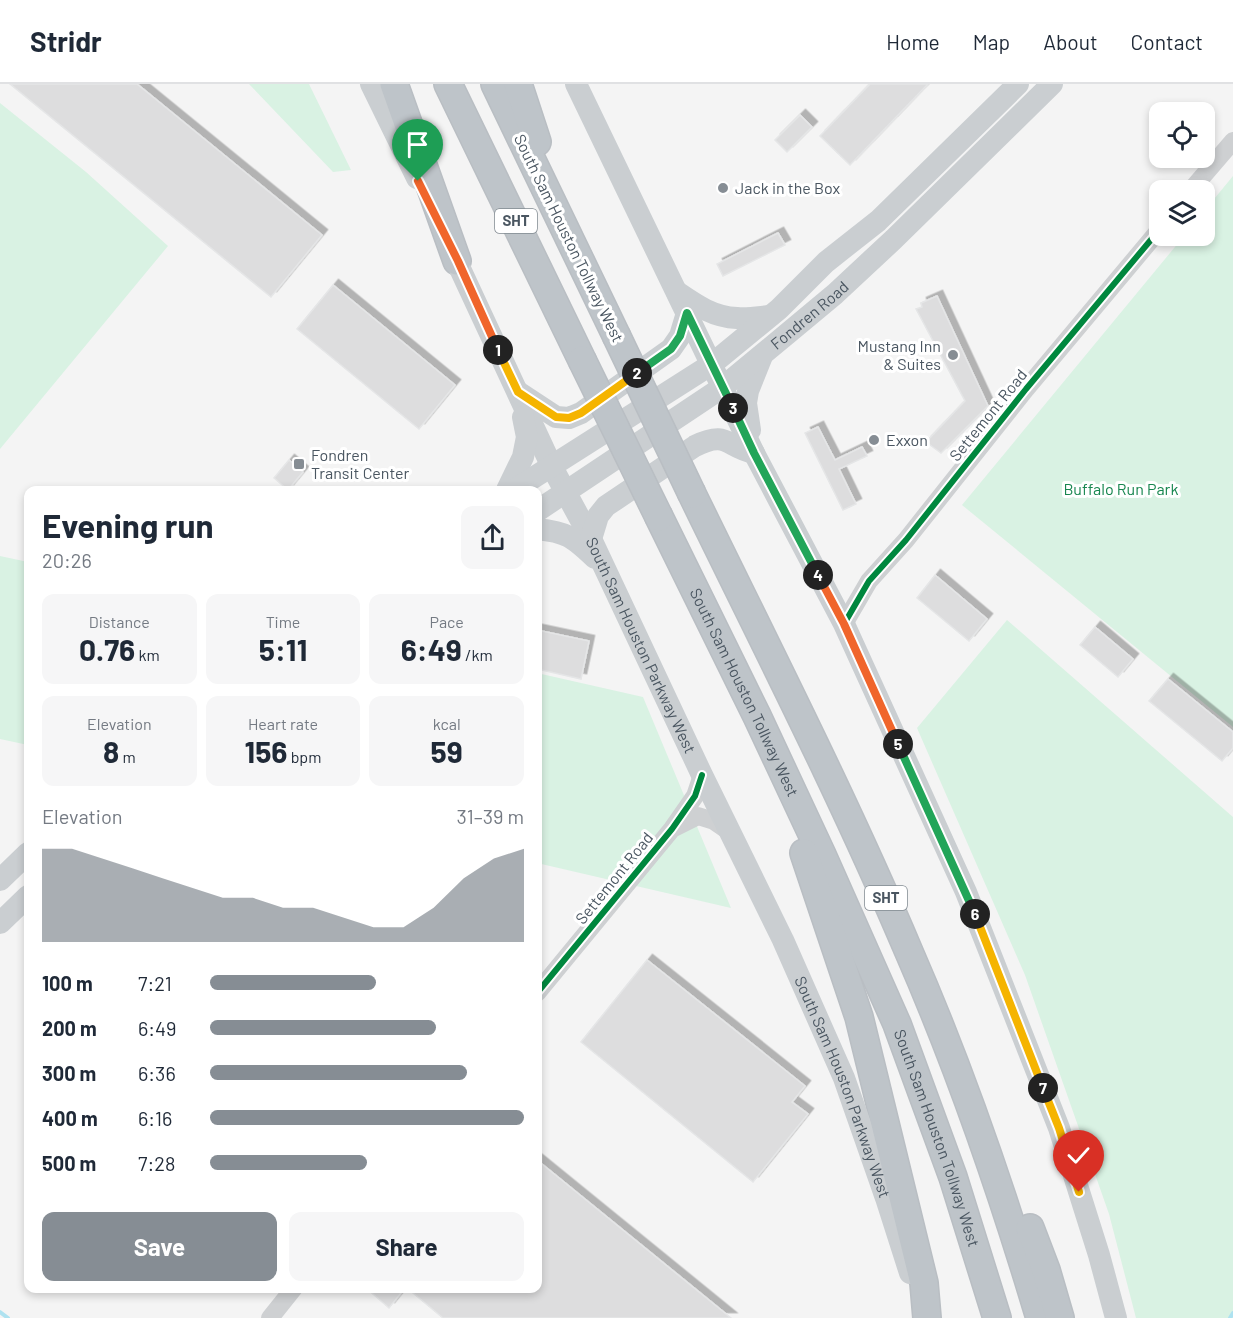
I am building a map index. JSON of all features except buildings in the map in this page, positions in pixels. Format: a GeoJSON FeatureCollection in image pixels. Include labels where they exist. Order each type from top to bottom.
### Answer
{"type":"FeatureCollection","features":[{"type":"Feature","properties":{"kind":"highway"},"geometry":{"type":"LineString","coordinates":[[394,84],[458,261]]}},
{"type":"Feature","properties":{"kind":"highway","name":"South Sam Houston Tollway West"},"geometry":{"type":"LineString","coordinates":[[448,84],[757,716],[840,893],[897,1024],[949,1165],[997,1318]]}},
{"type":"Feature","properties":{"kind":"highway","name":"South Sam Houston Tollway West"},"geometry":{"type":"LineString","coordinates":[[495,84],[872,867],[948,1046],[991,1163],[1040,1318]]}},
{"type":"Feature","properties":{"kind":"highway"},"geometry":{"type":"LineString","coordinates":[[518,84],[565,232]]}},
{"type":"Feature","properties":{"kind":"highway"},"geometry":{"type":"LineString","coordinates":[[757,716],[859,1017],[924,1283],[925,1318]]}},
{"type":"Feature","properties":{"kind":"highway"},"geometry":{"type":"LineString","coordinates":[[910,954],[997,1144],[1046,1270],[1060,1318]]}},
{"type":"Feature","properties":{"kind":"main road","name":"South Sam Houston Parkway West"},"geometry":{"type":"LineString","coordinates":[[371,84],[458,261],[552,467],[591,539],[702,775],[783,940],[844,1078],[925,1318]]}},
{"type":"Feature","properties":{"kind":"main road"},"geometry":{"type":"LineString","coordinates":[[576,84],[754,453],[844,624],[966,892],[1059,1128],[1099,1255],[1116,1318]]}},
{"type":"Feature","properties":{"kind":"main road","name":"Fondren Road"},"geometry":{"type":"LineString","coordinates":[[521,486],[712,364],[770,316],[826,262],[878,221],[1017,84]]}},
{"type":"Feature","properties":{"kind":"main road","name":"Fondren Road"},"geometry":{"type":"LineString","coordinates":[[542,507],[723,387],[835,294],[1052,84]]}},
{"type":"Feature","properties":{"kind":"main road"},"geometry":{"type":"LineString","coordinates":[[878,221],[894,239]]}},
{"type":"Feature","properties":{"kind":"main road"},"geometry":{"type":"LineString","coordinates":[[677,292],[715,315],[738,319],[770,316]]}},
{"type":"Feature","properties":{"kind":"main road"},"geometry":{"type":"LineString","coordinates":[[518,392],[556,417],[569,418],[581,413],[671,349],[680,336],[687,313]]}},
{"type":"Feature","properties":{"kind":"main road"},"geometry":{"type":"LineString","coordinates":[[754,453],[746,403],[748,391],[764,353]]}},
{"type":"Feature","properties":{"kind":"main road"},"geometry":{"type":"LineString","coordinates":[[510,486],[523,457],[527,437],[518,392]]}},
{"type":"Feature","properties":{"kind":"main road"},"geometry":{"type":"LineString","coordinates":[[591,539],[598,516],[606,506],[695,446],[706,441],[720,439],[754,453]]}},
{"type":"Feature","properties":{"kind":"main road"},"geometry":{"type":"LineString","coordinates":[[542,529],[560,531],[569,536],[584,547],[605,569]]}},
{"type":"Feature","properties":{"kind":"main road"},"geometry":{"type":"LineString","coordinates":[[0,880],[24,857]]}},
{"type":"Feature","properties":{"kind":"main road"},"geometry":{"type":"LineString","coordinates":[[0,923],[24,900]]}},
{"type":"Feature","properties":{"kind":"street"},"geometry":{"type":"LineString","coordinates":[[1200,180],[1233,141]]}},
{"type":"Feature","properties":{"kind":"street","name":"Settemont Road"},"geometry":{"type":"LineString","coordinates":[[844,624],[869,581],[906,540],[1026,389],[1149,242]]}},
{"type":"Feature","properties":{"kind":"street","name":"Settemont Road"},"geometry":{"type":"LineString","coordinates":[[542,987],[672,828],[695,796],[702,775]]}},
{"type":"Feature","properties":{"kind":"street","name":"Settemont Road"},"geometry":{"type":"LineString","coordinates":[[672,828],[698,816],[714,821],[730,832]]}},
{"type":"Feature","properties":{"kind":"street"},"geometry":{"type":"LineString","coordinates":[[270,1318],[290,1293]]}},
{"type":"Feature","properties":{"kind":"green space"},"geometry":{"type":"Polygon","coordinates":[[[249,84],[309,84],[351,170],[333,172],[249,84]]]}},
{"type":"Feature","properties":{"kind":"green space"},"geometry":{"type":"Polygon","coordinates":[[[0,103],[86,172],[168,246],[0,449],[0,103]]]}},
{"type":"Feature","properties":{"kind":"green space","name":"Buffalo Run Park"},"geometry":{"type":"Polygon","coordinates":[[[1233,176],[1233,727],[962,505],[1176,246],[1215,246],[1215,198],[1233,176]]]}},
{"type":"Feature","properties":{"kind":"green space"},"geometry":{"type":"Polygon","coordinates":[[[0,556],[24,561],[24,744],[0,739],[0,556]]]}},
{"type":"Feature","properties":{"kind":"green space"},"geometry":{"type":"Polygon","coordinates":[[[1007,620],[1233,817],[1233,1318],[1136,1318],[1109,1214],[1025,975],[917,728],[1007,620]]]}},
{"type":"Feature","properties":{"kind":"green space"},"geometry":{"type":"Polygon","coordinates":[[[542,674],[643,697],[731,908],[542,864],[542,674]]]}},
{"type":"Feature","properties":{"kind":"waterway"},"geometry":{"type":"LineString","coordinates":[[0,1312],[8,1318]]}},
{"type":"Feature","properties":{"kind":"waterway"},"geometry":{"type":"LineString","coordinates":[[1230,1318],[1233,1313]]}},
{"type":"Feature","properties":{"kind":"cycle path"},"geometry":{"type":"LineString","coordinates":[[844,624],[869,581],[906,540],[1026,389],[1149,242]]}},
{"type":"Feature","properties":{"kind":"cycle path"},"geometry":{"type":"LineString","coordinates":[[542,987],[672,829],[695,796],[702,775]]}},
{"type":"Feature","properties":{"kind":"place","name":"Jack in the Box"},"geometry":{"type":"Point","coordinates":[723,188]}},
{"type":"Feature","properties":{"kind":"place","name":"Mustang Inn & Suites"},"geometry":{"type":"Point","coordinates":[953,355]}},
{"type":"Feature","properties":{"kind":"place","name":"Exxon"},"geometry":{"type":"Point","coordinates":[874,440]}},
{"type":"Feature","properties":{"kind":"place","name":"Fondren Transit Center"},"geometry":{"type":"Point","coordinates":[299,464]}},
{"type":"Feature","properties":{"kind":"route"},"geometry":{"type":"LineString","coordinates":[[418,181],[458,261],[518,392],[556,417],[569,418],[581,413],[671,349],[680,336],[687,313],[754,453],[844,624],[966,892],[1059,1128],[1079,1192]]}}]}
